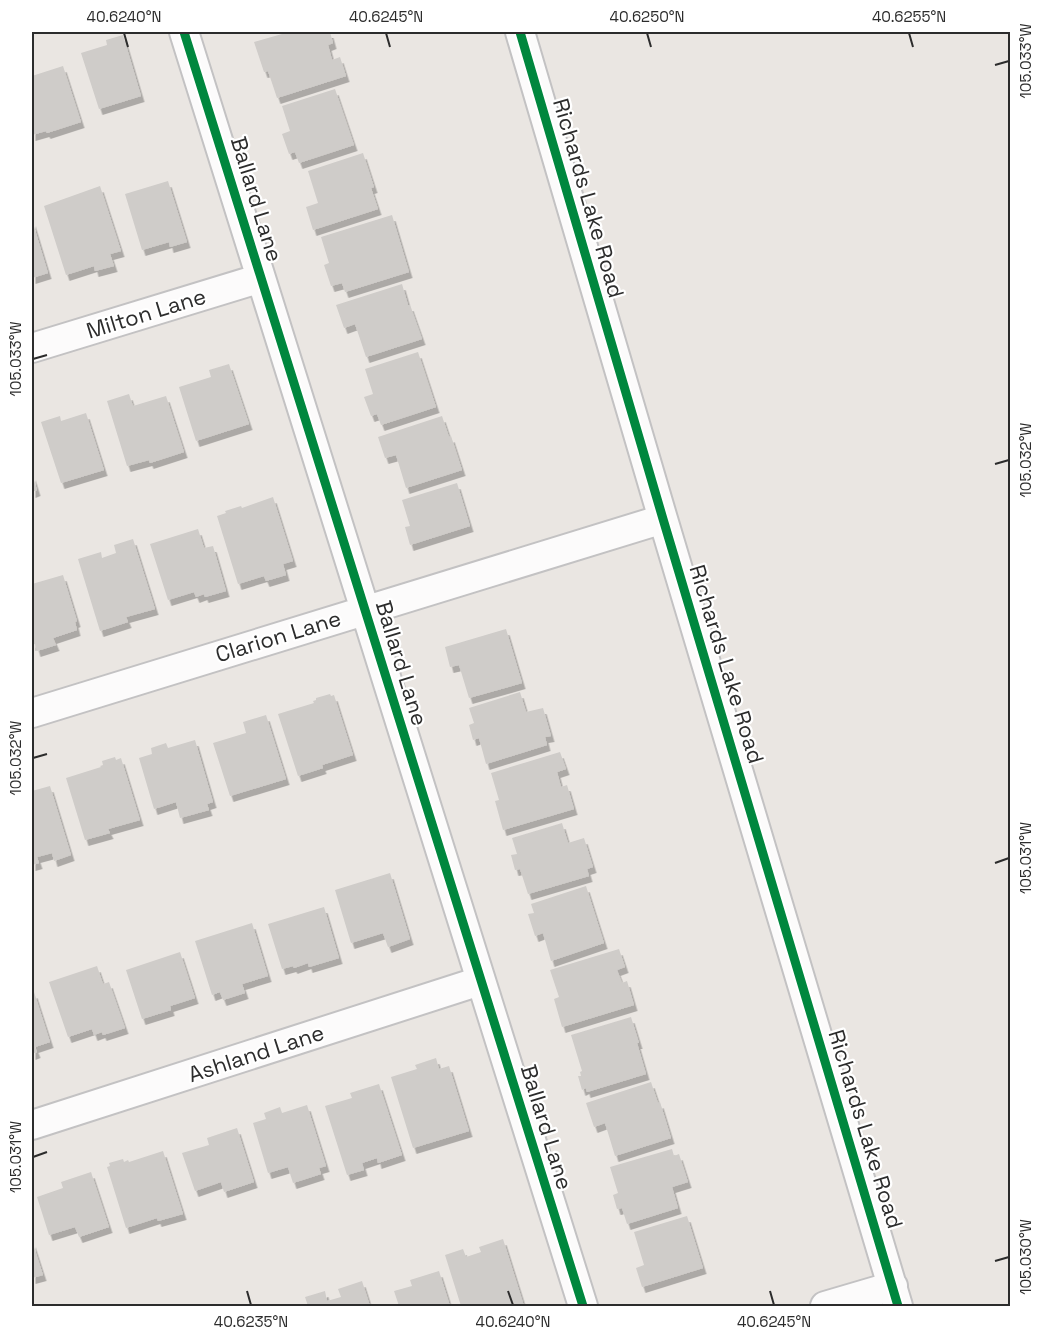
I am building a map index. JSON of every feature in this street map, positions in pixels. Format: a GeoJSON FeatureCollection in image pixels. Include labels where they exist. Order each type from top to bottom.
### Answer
{"type":"FeatureCollection","features":[{"type":"Feature","properties":{"kind":"street","name":"Ballard Lane"},"geometry":{"type":"LineString","coordinates":[[184,32],[583,1306]]}},
{"type":"Feature","properties":{"kind":"street","name":"Richards Lake Road"},"geometry":{"type":"LineString","coordinates":[[520,32],[896,1296]]}},
{"type":"Feature","properties":{"kind":"street","name":"Milton Lane"},"geometry":{"type":"LineString","coordinates":[[32,348],[261,278]]}},
{"type":"Feature","properties":{"kind":"street","name":"Clarion Lane"},"geometry":{"type":"LineString","coordinates":[[32,713],[663,519]]}},
{"type":"Feature","properties":{"kind":"street","name":"Ashland Lane"},"geometry":{"type":"LineString","coordinates":[[32,1125],[480,981]]}},
{"type":"Feature","properties":{"kind":"street"},"geometry":{"type":"LineString","coordinates":[[825,1306],[896,1296]]}},
{"type":"Feature","properties":{"kind":"building"},"geometry":{"type":"Polygon","coordinates":[[[289,32],[330,32],[333,43],[328,45],[332,60],[340,57],[346,76],[277,98],[268,71],[264,72],[254,42],[289,32]]]}},
{"type":"Feature","properties":{"kind":"building"},"geometry":{"type":"Polygon","coordinates":[[[123,35],[141,96],[99,109],[81,53],[107,45],[106,40],[123,35]]]}},
{"type":"Feature","properties":{"kind":"building"},"geometry":{"type":"Polygon","coordinates":[[[63,66],[81,122],[47,133],[46,131],[32,135],[32,76],[63,66]]]}},
{"type":"Feature","properties":{"kind":"building"},"geometry":{"type":"Polygon","coordinates":[[[335,89],[354,145],[299,163],[295,152],[289,154],[282,134],[290,131],[282,106],[335,89]]]}},
{"type":"Feature","properties":{"kind":"building"},"geometry":{"type":"Polygon","coordinates":[[[363,153],[374,187],[371,188],[378,209],[313,230],[306,207],[318,203],[308,171],[363,153]]]}},
{"type":"Feature","properties":{"kind":"building"},"geometry":{"type":"Polygon","coordinates":[[[168,181],[187,242],[170,247],[169,242],[142,250],[125,194],[168,181]]]}},
{"type":"Feature","properties":{"kind":"building"},"geometry":{"type":"Polygon","coordinates":[[[100,186],[121,251],[110,254],[114,266],[95,271],[94,266],[66,275],[44,206],[100,186]]]}},
{"type":"Feature","properties":{"kind":"building"},"geometry":{"type":"Polygon","coordinates":[[[392,215],[409,272],[345,292],[342,283],[331,286],[324,265],[329,263],[321,237],[392,215]]]}},
{"type":"Feature","properties":{"kind":"building"},"geometry":{"type":"Polygon","coordinates":[[[32,220],[48,273],[32,278],[32,220]]]}},
{"type":"Feature","properties":{"kind":"building"},"geometry":{"type":"Polygon","coordinates":[[[402,284],[422,339],[366,357],[355,324],[344,328],[336,305],[402,284]]]}},
{"type":"Feature","properties":{"kind":"building"},"geometry":{"type":"Polygon","coordinates":[[[418,352],[436,407],[381,425],[377,414],[371,416],[364,397],[373,394],[365,369],[418,352]]]}},
{"type":"Feature","properties":{"kind":"building"},"geometry":{"type":"Polygon","coordinates":[[[229,364],[249,424],[196,441],[179,387],[211,377],[209,370],[229,364]]]}},
{"type":"Feature","properties":{"kind":"building"},"geometry":{"type":"Polygon","coordinates":[[[129,394],[133,406],[166,396],[184,452],[150,463],[149,460],[127,466],[107,401],[129,394]]]}},
{"type":"Feature","properties":{"kind":"building"},"geometry":{"type":"Polygon","coordinates":[[[86,413],[104,470],[61,483],[41,422],[60,416],[61,421],[86,413]]]}},
{"type":"Feature","properties":{"kind":"building"},"geometry":{"type":"Polygon","coordinates":[[[442,416],[462,470],[406,488],[396,455],[385,458],[378,437],[442,416]]]}},
{"type":"Feature","properties":{"kind":"building"},"geometry":{"type":"Polygon","coordinates":[[[32,474],[37,490],[32,492],[32,474]]]}},
{"type":"Feature","properties":{"kind":"building"},"geometry":{"type":"Polygon","coordinates":[[[457,483],[470,526],[410,545],[405,527],[410,526],[402,500],[457,483]]]}},
{"type":"Feature","properties":{"kind":"building"},"geometry":{"type":"Polygon","coordinates":[[[273,497],[293,561],[283,564],[286,575],[266,581],[264,576],[238,584],[217,516],[226,513],[225,511],[241,506],[242,508],[273,497]]]}},
{"type":"Feature","properties":{"kind":"building"},"geometry":{"type":"Polygon","coordinates":[[[198,529],[204,548],[213,546],[226,591],[205,597],[204,594],[196,597],[194,592],[168,600],[150,544],[198,529]]]}},
{"type":"Feature","properties":{"kind":"building"},"geometry":{"type":"Polygon","coordinates":[[[133,539],[155,609],[126,617],[128,622],[100,631],[78,559],[101,552],[102,558],[116,553],[114,545],[133,539]]]}},
{"type":"Feature","properties":{"kind":"building"},"geometry":{"type":"Polygon","coordinates":[[[63,575],[77,621],[75,622],[77,630],[53,638],[56,645],[37,651],[35,644],[32,645],[32,584],[63,575]]]}},
{"type":"Feature","properties":{"kind":"building"},"geometry":{"type":"Polygon","coordinates":[[[506,629],[522,683],[469,698],[459,665],[450,667],[445,647],[506,629]]]}},
{"type":"Feature","properties":{"kind":"building"},"geometry":{"type":"Polygon","coordinates":[[[520,692],[526,712],[543,708],[551,736],[545,737],[547,745],[486,764],[479,738],[473,740],[469,725],[474,723],[469,708],[520,692]]]}},
{"type":"Feature","properties":{"kind":"building"},"geometry":{"type":"Polygon","coordinates":[[[334,695],[353,755],[298,776],[278,714],[314,703],[316,698],[334,695]]]}},
{"type":"Feature","properties":{"kind":"building"},"geometry":{"type":"Polygon","coordinates":[[[266,715],[286,779],[230,796],[213,743],[246,733],[243,722],[266,715]]]}},
{"type":"Feature","properties":{"kind":"building"},"geometry":{"type":"Polygon","coordinates":[[[195,740],[213,802],[207,804],[209,810],[180,818],[176,802],[154,809],[139,758],[152,754],[151,748],[166,743],[168,748],[195,740]]]}},
{"type":"Feature","properties":{"kind":"building"},"geometry":{"type":"Polygon","coordinates":[[[560,752],[566,769],[557,772],[561,787],[567,785],[574,809],[503,830],[495,801],[499,800],[491,773],[560,752]]]}},
{"type":"Feature","properties":{"kind":"building"},"geometry":{"type":"Polygon","coordinates":[[[115,757],[116,760],[121,758],[140,820],[108,829],[110,833],[85,840],[66,778],[101,767],[102,761],[115,757]]]}},
{"type":"Feature","properties":{"kind":"building"},"geometry":{"type":"Polygon","coordinates":[[[50,786],[71,855],[54,861],[52,853],[37,857],[39,863],[32,865],[32,791],[50,786]]]}},
{"type":"Feature","properties":{"kind":"building"},"geometry":{"type":"Polygon","coordinates":[[[562,823],[568,843],[584,838],[593,867],[587,869],[589,876],[528,894],[520,869],[515,870],[511,855],[517,854],[512,838],[562,823]]]}},
{"type":"Feature","properties":{"kind":"building"},"geometry":{"type":"Polygon","coordinates":[[[390,873],[410,939],[388,947],[383,933],[351,943],[335,890],[390,873]]]}},
{"type":"Feature","properties":{"kind":"building"},"geometry":{"type":"Polygon","coordinates":[[[586,886],[604,943],[551,961],[543,933],[535,936],[528,914],[534,913],[531,904],[586,886]]]}},
{"type":"Feature","properties":{"kind":"building"},"geometry":{"type":"Polygon","coordinates":[[[324,907],[339,958],[309,967],[308,963],[282,969],[268,924],[324,907]]]}},
{"type":"Feature","properties":{"kind":"building"},"geometry":{"type":"Polygon","coordinates":[[[252,923],[268,976],[242,984],[245,993],[223,1000],[220,992],[212,995],[195,941],[252,923]]]}},
{"type":"Feature","properties":{"kind":"building"},"geometry":{"type":"Polygon","coordinates":[[[619,949],[625,967],[617,970],[622,983],[627,981],[634,1005],[562,1027],[554,999],[559,997],[550,970],[619,949]]]}},
{"type":"Feature","properties":{"kind":"building"},"geometry":{"type":"Polygon","coordinates":[[[180,952],[195,998],[170,1006],[171,1010],[142,1019],[126,970],[180,952]]]}},
{"type":"Feature","properties":{"kind":"building"},"geometry":{"type":"Polygon","coordinates":[[[97,966],[103,984],[109,982],[125,1028],[103,1035],[102,1032],[94,1035],[92,1029],[68,1037],[49,982],[97,966]]]}},
{"type":"Feature","properties":{"kind":"building"},"geometry":{"type":"Polygon","coordinates":[[[34,992],[50,1042],[35,1047],[37,1052],[32,1054],[32,993],[34,992]]]}},
{"type":"Feature","properties":{"kind":"building"},"geometry":{"type":"Polygon","coordinates":[[[631,1017],[646,1074],[587,1092],[586,1088],[582,1090],[578,1076],[581,1076],[582,1071],[571,1035],[631,1017]]]}},
{"type":"Feature","properties":{"kind":"building"},"geometry":{"type":"Polygon","coordinates":[[[436,1058],[439,1069],[449,1066],[469,1131],[413,1148],[391,1077],[417,1069],[415,1065],[436,1058]]]}},
{"type":"Feature","properties":{"kind":"building"},"geometry":{"type":"Polygon","coordinates":[[[651,1082],[671,1138],[615,1156],[605,1123],[594,1127],[586,1103],[651,1082]]]}},
{"type":"Feature","properties":{"kind":"building"},"geometry":{"type":"Polygon","coordinates":[[[379,1084],[402,1155],[378,1163],[377,1158],[362,1163],[364,1170],[347,1175],[325,1106],[352,1098],[350,1093],[379,1084]]]}},
{"type":"Feature","properties":{"kind":"building"},"geometry":{"type":"Polygon","coordinates":[[[307,1105],[326,1166],[319,1168],[321,1174],[293,1183],[288,1167],[268,1173],[253,1123],[266,1119],[264,1113],[280,1107],[282,1113],[307,1105]]]}},
{"type":"Feature","properties":{"kind":"building"},"geometry":{"type":"Polygon","coordinates":[[[237,1128],[254,1182],[224,1192],[221,1182],[195,1191],[182,1153],[209,1145],[207,1138],[237,1128]]]}},
{"type":"Feature","properties":{"kind":"building"},"geometry":{"type":"Polygon","coordinates":[[[672,1149],[674,1156],[679,1154],[688,1182],[672,1187],[678,1208],[627,1224],[622,1208],[617,1209],[613,1195],[618,1193],[610,1167],[672,1149]]]}},
{"type":"Feature","properties":{"kind":"building"},"geometry":{"type":"Polygon","coordinates":[[[163,1151],[183,1214],[158,1221],[157,1218],[126,1228],[107,1167],[110,1166],[109,1163],[123,1159],[124,1162],[128,1160],[129,1162],[163,1151]]]}},
{"type":"Feature","properties":{"kind":"building"},"geometry":{"type":"Polygon","coordinates":[[[91,1172],[109,1227],[79,1237],[75,1227],[49,1235],[37,1197],[63,1188],[61,1182],[91,1172]]]}},
{"type":"Feature","properties":{"kind":"building"},"geometry":{"type":"Polygon","coordinates":[[[687,1216],[703,1268],[642,1287],[636,1268],[644,1265],[634,1232],[687,1216]]]}},
{"type":"Feature","properties":{"kind":"building"},"geometry":{"type":"Polygon","coordinates":[[[503,1239],[524,1306],[461,1306],[445,1255],[463,1249],[466,1257],[481,1252],[479,1247],[503,1239]]]}},
{"type":"Feature","properties":{"kind":"building"},"geometry":{"type":"Polygon","coordinates":[[[32,1241],[43,1275],[32,1278],[32,1241]]]}},
{"type":"Feature","properties":{"kind":"building"},"geometry":{"type":"Polygon","coordinates":[[[439,1271],[450,1306],[399,1306],[394,1291],[412,1286],[410,1280],[439,1271]]]}},
{"type":"Feature","properties":{"kind":"building"},"geometry":{"type":"Polygon","coordinates":[[[362,1281],[370,1306],[308,1306],[305,1297],[325,1291],[327,1301],[341,1297],[338,1289],[362,1281]]]}},
{"type":"Feature","properties":{"kind":"cycle path"},"geometry":{"type":"LineString","coordinates":[[184,32],[583,1306]]}},
{"type":"Feature","properties":{"kind":"cycle path"},"geometry":{"type":"LineString","coordinates":[[520,32],[898,1306]]}}]}
